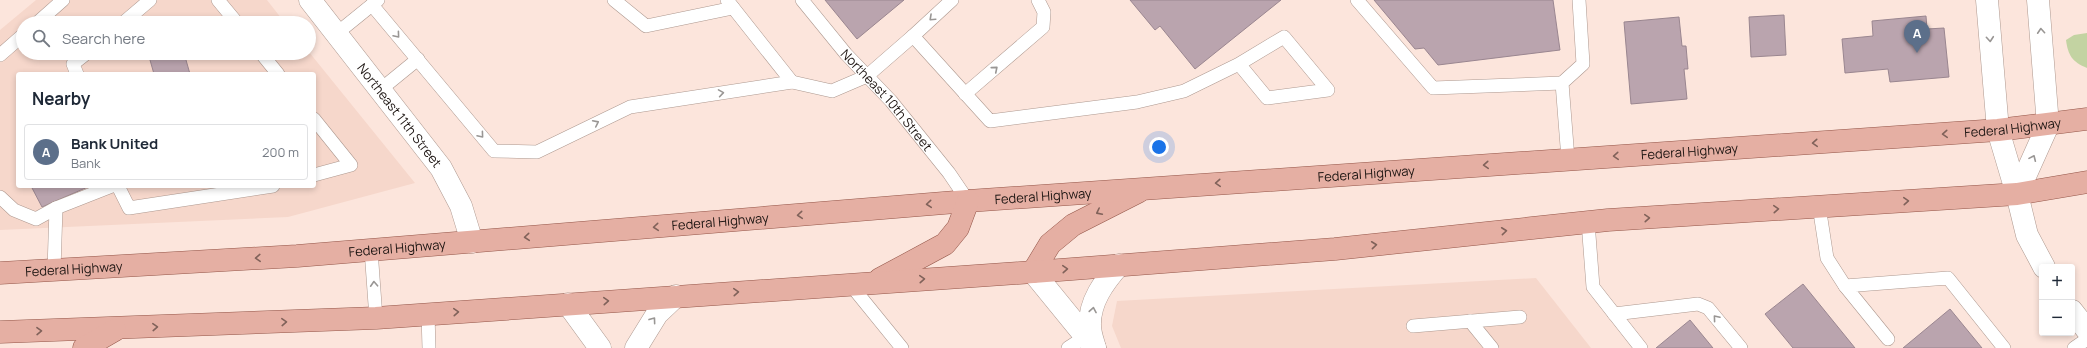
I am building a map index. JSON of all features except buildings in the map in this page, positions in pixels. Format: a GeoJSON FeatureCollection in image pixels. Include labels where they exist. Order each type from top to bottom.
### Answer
{"type":"FeatureCollection","features":[{"type":"Feature","properties":{"kind":"main road","name":"Federal Highway"},"geometry":{"type":"LineString","coordinates":[[5,276],[54,270],[372,250],[968,201],[1998,130],[2087,119]]}},
{"type":"Feature","properties":{"kind":"main road"},"geometry":{"type":"LineString","coordinates":[[0,332],[116,329],[376,318],[1033,272],[1336,249],[1588,222],[2018,194],[2087,182]]}},
{"type":"Feature","properties":{"kind":"main road"},"geometry":{"type":"LineString","coordinates":[[1033,272],[1050,244],[1073,225],[1146,188]]}},
{"type":"Feature","properties":{"kind":"main road"},"geometry":{"type":"LineString","coordinates":[[874,282],[945,244],[958,228],[968,201]]}},
{"type":"Feature","properties":{"kind":"main road"},"geometry":{"type":"LineString","coordinates":[[84,348],[116,329]]}},
{"type":"Feature","properties":{"kind":"street","name":"Northeast 11th Street"},"geometry":{"type":"LineString","coordinates":[[310,0],[441,168],[462,206],[472,242]]}},
{"type":"Feature","properties":{"kind":"street"},"geometry":{"type":"LineString","coordinates":[[1987,0],[1998,130],[2018,194],[2027,235],[2042,264]]}},
{"type":"Feature","properties":{"kind":"street"},"geometry":{"type":"LineString","coordinates":[[2018,194],[2048,125],[2038,0]]}},
{"type":"Feature","properties":{"kind":"street"},"geometry":{"type":"LineString","coordinates":[[1086,345],[1094,303],[1107,278],[1119,265]]}},
{"type":"Feature","properties":{"kind":"street"},"geometry":{"type":"LineString","coordinates":[[1033,272],[1086,345]]}},
{"type":"Feature","properties":{"kind":"street"},"geometry":{"type":"LineString","coordinates":[[636,348],[657,314],[676,296]]}},
{"type":"Feature","properties":{"kind":"street"},"geometry":{"type":"LineString","coordinates":[[568,304],[600,348]]}},
{"type":"Feature","properties":{"kind":"street"},"geometry":{"type":"LineString","coordinates":[[2075,315],[2087,330]]}},
{"type":"Feature","properties":{"kind":"lane"},"geometry":{"type":"LineString","coordinates":[[45,16],[63,0]]}},
{"type":"Feature","properties":{"kind":"lane"},"geometry":{"type":"LineString","coordinates":[[131,16],[150,0]]}},
{"type":"Feature","properties":{"kind":"lane"},"geometry":{"type":"LineString","coordinates":[[218,0],[231,16]]}},
{"type":"Feature","properties":{"kind":"lane"},"geometry":{"type":"LineString","coordinates":[[614,0],[646,26],[730,4],[792,82]]}},
{"type":"Feature","properties":{"kind":"lane","name":"Northeast 10th Street"},"geometry":{"type":"LineString","coordinates":[[802,0],[846,54],[891,101],[945,167],[968,201]]}},
{"type":"Feature","properties":{"kind":"lane"},"geometry":{"type":"LineString","coordinates":[[336,34],[375,2],[418,59],[494,151],[537,152],[630,106],[792,82],[832,91],[867,76],[952,0]]}},
{"type":"Feature","properties":{"kind":"lane"},"geometry":{"type":"LineString","coordinates":[[965,94],[1043,27],[1044,12],[1038,0]]}},
{"type":"Feature","properties":{"kind":"lane"},"geometry":{"type":"LineString","coordinates":[[1357,0],[1433,88],[1562,83],[1583,64],[1579,0]]}},
{"type":"Feature","properties":{"kind":"lane"},"geometry":{"type":"LineString","coordinates":[[913,36],[990,121],[1137,102],[1184,91],[1239,64],[1284,37],[1328,90],[1267,98],[1239,64]]}},
{"type":"Feature","properties":{"kind":"lane"},"geometry":{"type":"LineString","coordinates":[[0,55],[16,41]]}},
{"type":"Feature","properties":{"kind":"lane"},"geometry":{"type":"LineString","coordinates":[[380,90],[418,59]]}},
{"type":"Feature","properties":{"kind":"lane"},"geometry":{"type":"LineString","coordinates":[[76,72],[73,64],[78,60]]}},
{"type":"Feature","properties":{"kind":"lane"},"geometry":{"type":"LineString","coordinates":[[267,60],[276,72]]}},
{"type":"Feature","properties":{"kind":"lane"},"geometry":{"type":"LineString","coordinates":[[1562,83],[1568,159]]}},
{"type":"Feature","properties":{"kind":"lane"},"geometry":{"type":"LineString","coordinates":[[316,121],[351,165],[316,174]]}},
{"type":"Feature","properties":{"kind":"lane"},"geometry":{"type":"LineString","coordinates":[[0,197],[14,210],[36,219],[56,208],[107,188]]}},
{"type":"Feature","properties":{"kind":"lane"},"geometry":{"type":"LineString","coordinates":[[119,188],[129,208],[260,188]]}},
{"type":"Feature","properties":{"kind":"lane"},"geometry":{"type":"LineString","coordinates":[[1819,206],[1827,258],[1845,286],[1888,339]]}},
{"type":"Feature","properties":{"kind":"lane"},"geometry":{"type":"LineString","coordinates":[[54,270],[56,208]]}},
{"type":"Feature","properties":{"kind":"lane"},"geometry":{"type":"LineString","coordinates":[[1588,222],[1593,287],[1641,348]]}},
{"type":"Feature","properties":{"kind":"lane"},"geometry":{"type":"LineString","coordinates":[[372,250],[376,318]]}},
{"type":"Feature","properties":{"kind":"lane"},"geometry":{"type":"LineString","coordinates":[[1845,286],[1948,278],[2004,348]]}},
{"type":"Feature","properties":{"kind":"lane"},"geometry":{"type":"LineString","coordinates":[[850,284],[902,348]]}},
{"type":"Feature","properties":{"kind":"lane"},"geometry":{"type":"LineString","coordinates":[[1614,314],[1698,304],[1708,308],[1741,348]]}},
{"type":"Feature","properties":{"kind":"lane"},"geometry":{"type":"LineString","coordinates":[[428,314],[429,348]]}},
{"type":"Feature","properties":{"kind":"lane"},"geometry":{"type":"LineString","coordinates":[[1413,326],[1520,317]]}},
{"type":"Feature","properties":{"kind":"lane"},"geometry":{"type":"LineString","coordinates":[[1470,321],[1492,348]]}},
{"type":"Feature","properties":{"kind":"lane"},"geometry":{"type":"LineString","coordinates":[[2074,348],[2087,339]]}},
{"type":"Feature","properties":{"kind":"shaded area"},"geometry":{"type":"Polygon","coordinates":[[[36,0],[267,0],[280,16],[17,16],[36,0]]]}},
{"type":"Feature","properties":{"kind":"shaded area"},"geometry":{"type":"Polygon","coordinates":[[[16,17],[16,60],[315,60],[415,183],[288,217],[0,230],[0,30],[16,17]]]}},
{"type":"Feature","properties":{"kind":"shaded area"},"geometry":{"type":"Polygon","coordinates":[[[1536,278],[1591,348],[1121,348],[1112,326],[1117,301],[1536,278]]]}},
{"type":"Feature","properties":{"kind":"green space"},"geometry":{"type":"Polygon","coordinates":[[[2087,33],[2087,68],[2074,60],[2068,50],[2066,40],[2074,35],[2087,33]]]}},
{"type":"Feature","properties":{"kind":"place","name":"Bank United"},"geometry":{"type":"Point","coordinates":[1917,53]}}]}
